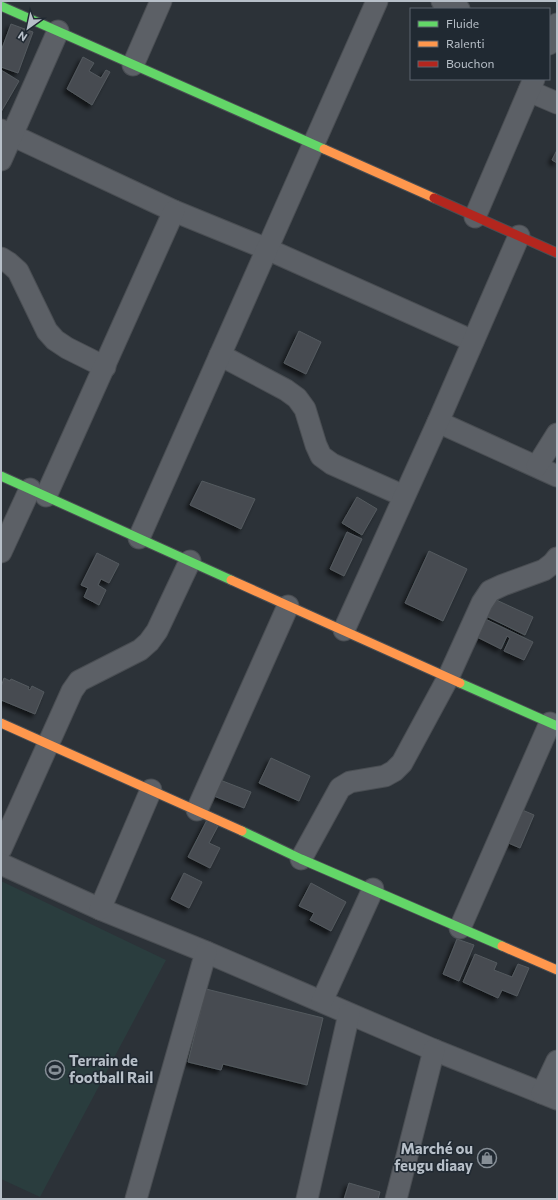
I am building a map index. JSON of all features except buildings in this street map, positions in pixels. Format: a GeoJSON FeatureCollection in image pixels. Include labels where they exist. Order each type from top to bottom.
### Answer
{"type":"FeatureCollection","features":[{"type":"Feature","properties":{"kind":"street"},"geometry":{"type":"LineString","coordinates":[[133,65],[162,1]]}},
{"type":"Feature","properties":{"kind":"street"},"geometry":{"type":"LineString","coordinates":[[139,538],[377,1]]}},
{"type":"Feature","properties":{"kind":"street"},"geometry":{"type":"LineString","coordinates":[[442,1],[456,8]]}},
{"type":"Feature","properties":{"kind":"street"},"geometry":{"type":"LineString","coordinates":[[1,6],[557,253]]}},
{"type":"Feature","properties":{"kind":"street"},"geometry":{"type":"LineString","coordinates":[[550,42],[557,24]]}},
{"type":"Feature","properties":{"kind":"street"},"geometry":{"type":"LineString","coordinates":[[1,160],[6,133],[58,31]]}},
{"type":"Feature","properties":{"kind":"street"},"geometry":{"type":"LineString","coordinates":[[476,217],[531,85],[557,103]]}},
{"type":"Feature","properties":{"kind":"street"},"geometry":{"type":"LineString","coordinates":[[6,133],[174,211],[267,249],[473,341]]}},
{"type":"Feature","properties":{"kind":"street"},"geometry":{"type":"LineString","coordinates":[[1,552],[38,493],[105,368],[174,211]]}},
{"type":"Feature","properties":{"kind":"street"},"geometry":{"type":"LineString","coordinates":[[344,630],[438,422],[519,236]]}},
{"type":"Feature","properties":{"kind":"street"},"geometry":{"type":"LineString","coordinates":[[1,258],[18,271],[47,331],[55,340],[105,368]]}},
{"type":"Feature","properties":{"kind":"street"},"geometry":{"type":"LineString","coordinates":[[220,355],[286,390],[297,398],[305,410],[321,456],[332,464],[404,496]]}},
{"type":"Feature","properties":{"kind":"street"},"geometry":{"type":"LineString","coordinates":[[438,422],[557,476]]}},
{"type":"Feature","properties":{"kind":"street"},"geometry":{"type":"LineString","coordinates":[[537,466],[557,434]]}},
{"type":"Feature","properties":{"kind":"street"},"geometry":{"type":"LineString","coordinates":[[1,476],[553,725],[460,928]]}},
{"type":"Feature","properties":{"kind":"street"},"geometry":{"type":"LineString","coordinates":[[302,859],[340,788],[350,782],[385,776],[394,771],[402,762],[448,678],[482,603],[490,591],[502,585],[544,570],[557,558]]}},
{"type":"Feature","properties":{"kind":"street"},"geometry":{"type":"LineString","coordinates":[[1,849],[72,691],[78,681],[140,650],[149,642],[157,631],[190,561]]}},
{"type":"Feature","properties":{"kind":"street"},"geometry":{"type":"LineString","coordinates":[[197,810],[288,606]]}},
{"type":"Feature","properties":{"kind":"street"},"geometry":{"type":"LineString","coordinates":[[1,723],[197,810],[302,859],[557,970]]}},
{"type":"Feature","properties":{"kind":"street"},"geometry":{"type":"LineString","coordinates":[[100,909],[151,790]]}},
{"type":"Feature","properties":{"kind":"street"},"geometry":{"type":"LineString","coordinates":[[1,864],[100,909],[206,952],[434,1050],[549,1096],[557,1062]]}},
{"type":"Feature","properties":{"kind":"street"},"geometry":{"type":"LineString","coordinates":[[322,1001],[372,890]]}},
{"type":"Feature","properties":{"kind":"street"},"geometry":{"type":"LineString","coordinates":[[136,1199],[206,952]]}},
{"type":"Feature","properties":{"kind":"street"},"geometry":{"type":"LineString","coordinates":[[307,1199],[349,1014]]}},
{"type":"Feature","properties":{"kind":"street"},"geometry":{"type":"LineString","coordinates":[[396,1199],[434,1050]]}},
{"type":"Feature","properties":{"kind":"shaded area","name":"Terrain de football Rail"},"geometry":{"type":"Polygon","coordinates":[[[1,881],[166,960],[40,1197],[1,1179],[1,881]]]}},
{"type":"Feature","properties":{"kind":"traffic: fast"},"geometry":{"type":"LineString","coordinates":[[1,6],[324,149]]}},
{"type":"Feature","properties":{"kind":"traffic: fast"},"geometry":{"type":"LineString","coordinates":[[1,476],[231,580]]}},
{"type":"Feature","properties":{"kind":"traffic: fast"},"geometry":{"type":"LineString","coordinates":[[460,683],[557,726]]}},
{"type":"Feature","properties":{"kind":"traffic: fast"},"geometry":{"type":"LineString","coordinates":[[242,831],[301,859],[502,946]]}},
{"type":"Feature","properties":{"kind":"traffic: slow"},"geometry":{"type":"LineString","coordinates":[[324,149],[434,198]]}},
{"type":"Feature","properties":{"kind":"traffic: slow"},"geometry":{"type":"LineString","coordinates":[[231,580],[460,683]]}},
{"type":"Feature","properties":{"kind":"traffic: slow"},"geometry":{"type":"LineString","coordinates":[[1,723],[242,831]]}},
{"type":"Feature","properties":{"kind":"traffic: slow"},"geometry":{"type":"LineString","coordinates":[[502,946],[557,970]]}},
{"type":"Feature","properties":{"kind":"traffic: jam"},"geometry":{"type":"LineString","coordinates":[[434,198],[557,253]]}},
{"type":"Feature","properties":{"kind":"place","name":"Terrain de football Rail"},"geometry":{"type":"Point","coordinates":[55,1070]}},
{"type":"Feature","properties":{"kind":"place","name":"Marché ou feugu diaay"},"geometry":{"type":"Point","coordinates":[487,1158]}}]}
